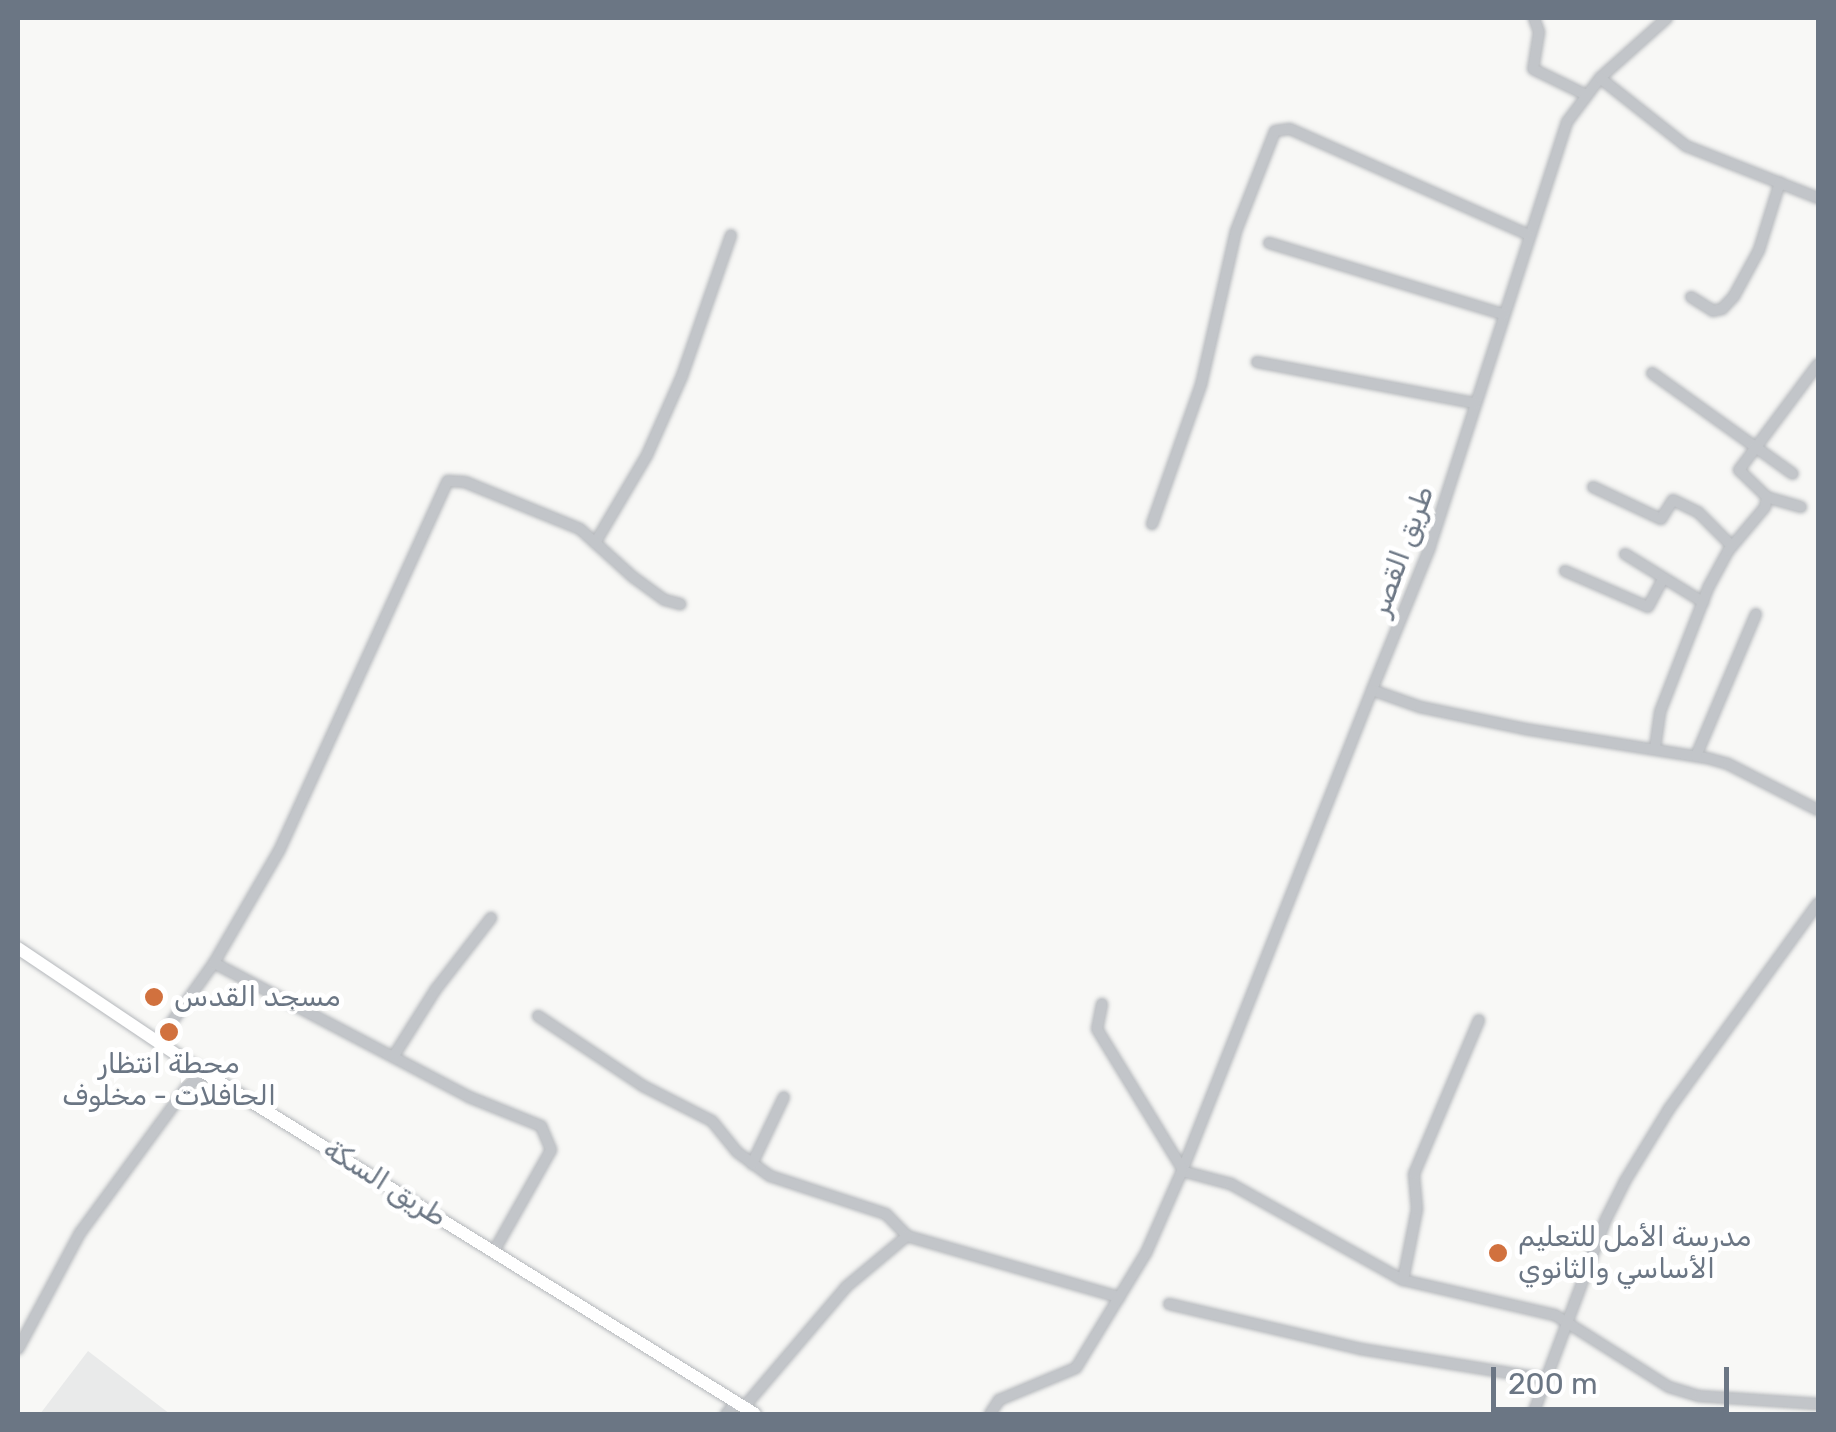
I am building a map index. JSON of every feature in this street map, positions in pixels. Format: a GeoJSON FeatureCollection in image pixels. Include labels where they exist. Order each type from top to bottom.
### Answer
{"type":"FeatureCollection","features":[{"type":"Feature","properties":{"kind":"main road","name":"طريق السكة"},"geometry":{"type":"LineString","coordinates":[[18,948],[198,1068],[745,1408]]}},
{"type":"Feature","properties":{"kind":"street"},"geometry":{"type":"LineString","coordinates":[[1534,18],[1539,32],[1534,68],[1584,94]]}},
{"type":"Feature","properties":{"kind":"street","name":"طريق القصر"},"geometry":{"type":"LineString","coordinates":[[990,1414],[999,1400],[1072,1372],[1146,1253],[1430,547],[1554,152],[1584,94],[1668,18]]}},
{"type":"Feature","properties":{"kind":"street"},"geometry":{"type":"LineString","coordinates":[[1600,78],[1686,146],[1732,168],[1818,198]]}},
{"type":"Feature","properties":{"kind":"street"},"geometry":{"type":"LineString","coordinates":[[1152,524],[1201,385],[1236,231],[1275,131],[1290,129],[1527,234]]}},
{"type":"Feature","properties":{"kind":"street"},"geometry":{"type":"LineString","coordinates":[[1690,297],[1713,310],[1722,309],[1734,296],[1759,250],[1780,182]]}},
{"type":"Feature","properties":{"kind":"street"},"geometry":{"type":"LineString","coordinates":[[595,543],[661,424],[731,235]]}},
{"type":"Feature","properties":{"kind":"street"},"geometry":{"type":"LineString","coordinates":[[1269,243],[1503,314]]}},
{"type":"Feature","properties":{"kind":"street"},"geometry":{"type":"LineString","coordinates":[[1257,362],[1476,403]]}},
{"type":"Feature","properties":{"kind":"street"},"geometry":{"type":"LineString","coordinates":[[1801,507],[1767,497],[1739,470],[1818,364]]}},
{"type":"Feature","properties":{"kind":"street"},"geometry":{"type":"LineString","coordinates":[[1652,374],[1794,474]]}},
{"type":"Feature","properties":{"kind":"street"},"geometry":{"type":"LineString","coordinates":[[159,1040],[214,962],[286,835],[448,481],[464,482],[580,529],[664,600],[680,604]]}},
{"type":"Feature","properties":{"kind":"street"},"geometry":{"type":"LineString","coordinates":[[1592,487],[1661,520],[1673,500],[1698,512],[1732,546]]}},
{"type":"Feature","properties":{"kind":"street"},"geometry":{"type":"LineString","coordinates":[[1654,748],[1660,712],[1703,602],[1732,546],[1765,508],[1767,497]]}},
{"type":"Feature","properties":{"kind":"street"},"geometry":{"type":"LineString","coordinates":[[1624,554],[1703,602]]}},
{"type":"Feature","properties":{"kind":"street"},"geometry":{"type":"LineString","coordinates":[[1565,571],[1648,607],[1663,579]]}},
{"type":"Feature","properties":{"kind":"street"},"geometry":{"type":"LineString","coordinates":[[1696,756],[1756,614]]}},
{"type":"Feature","properties":{"kind":"street"},"geometry":{"type":"LineString","coordinates":[[1372,690],[1420,706],[1525,730],[1654,748],[1728,764],[1818,810]]}},
{"type":"Feature","properties":{"kind":"street"},"geometry":{"type":"LineString","coordinates":[[1533,1414],[1606,1219],[1646,1146],[1818,902]]}},
{"type":"Feature","properties":{"kind":"street"},"geometry":{"type":"LineString","coordinates":[[395,1054],[436,989],[491,918]]}},
{"type":"Feature","properties":{"kind":"street"},"geometry":{"type":"LineString","coordinates":[[214,962],[395,1054],[469,1097],[532,1120],[548,1138],[551,1150],[494,1251]]}},
{"type":"Feature","properties":{"kind":"street"},"geometry":{"type":"LineString","coordinates":[[1102,1004],[1097,1029],[1182,1169],[1231,1184],[1403,1280],[1538,1309],[1566,1322],[1669,1387],[1725,1398],[1818,1404]]}},
{"type":"Feature","properties":{"kind":"street"},"geometry":{"type":"LineString","coordinates":[[538,1016],[643,1086],[712,1121],[752,1164],[780,1180],[886,1214],[908,1236],[1119,1297]]}},
{"type":"Feature","properties":{"kind":"street"},"geometry":{"type":"LineString","coordinates":[[1403,1280],[1417,1210],[1414,1174],[1479,1020]]}},
{"type":"Feature","properties":{"kind":"street"},"geometry":{"type":"LineString","coordinates":[[18,1349],[21,1332],[80,1233],[198,1068]]}},
{"type":"Feature","properties":{"kind":"street"},"geometry":{"type":"LineString","coordinates":[[752,1164],[784,1097]]}},
{"type":"Feature","properties":{"kind":"street"},"geometry":{"type":"LineString","coordinates":[[726,1414],[745,1408],[846,1287],[908,1236]]}},
{"type":"Feature","properties":{"kind":"street"},"geometry":{"type":"LineString","coordinates":[[1169,1304],[1361,1349],[1546,1379]]}},
{"type":"Feature","properties":{"kind":"street"},"geometry":{"type":"LineString","coordinates":[[1720,1414],[1725,1398]]}},
{"type":"Feature","properties":{"kind":"shaded area"},"geometry":{"type":"Polygon","coordinates":[[[88,1351],[170,1414],[40,1414],[88,1351]]]}},
{"type":"Feature","properties":{"kind":"place","name":"مسجد القدس"},"geometry":{"type":"Point","coordinates":[154,997]}},
{"type":"Feature","properties":{"kind":"place","name":"محطة انتظار الحافلات - مخلوف"},"geometry":{"type":"Point","coordinates":[169,1032]}},
{"type":"Feature","properties":{"kind":"place","name":"مدرسة الأمل للتعليم الأساسي والثانوي"},"geometry":{"type":"Point","coordinates":[1498,1253]}}]}
